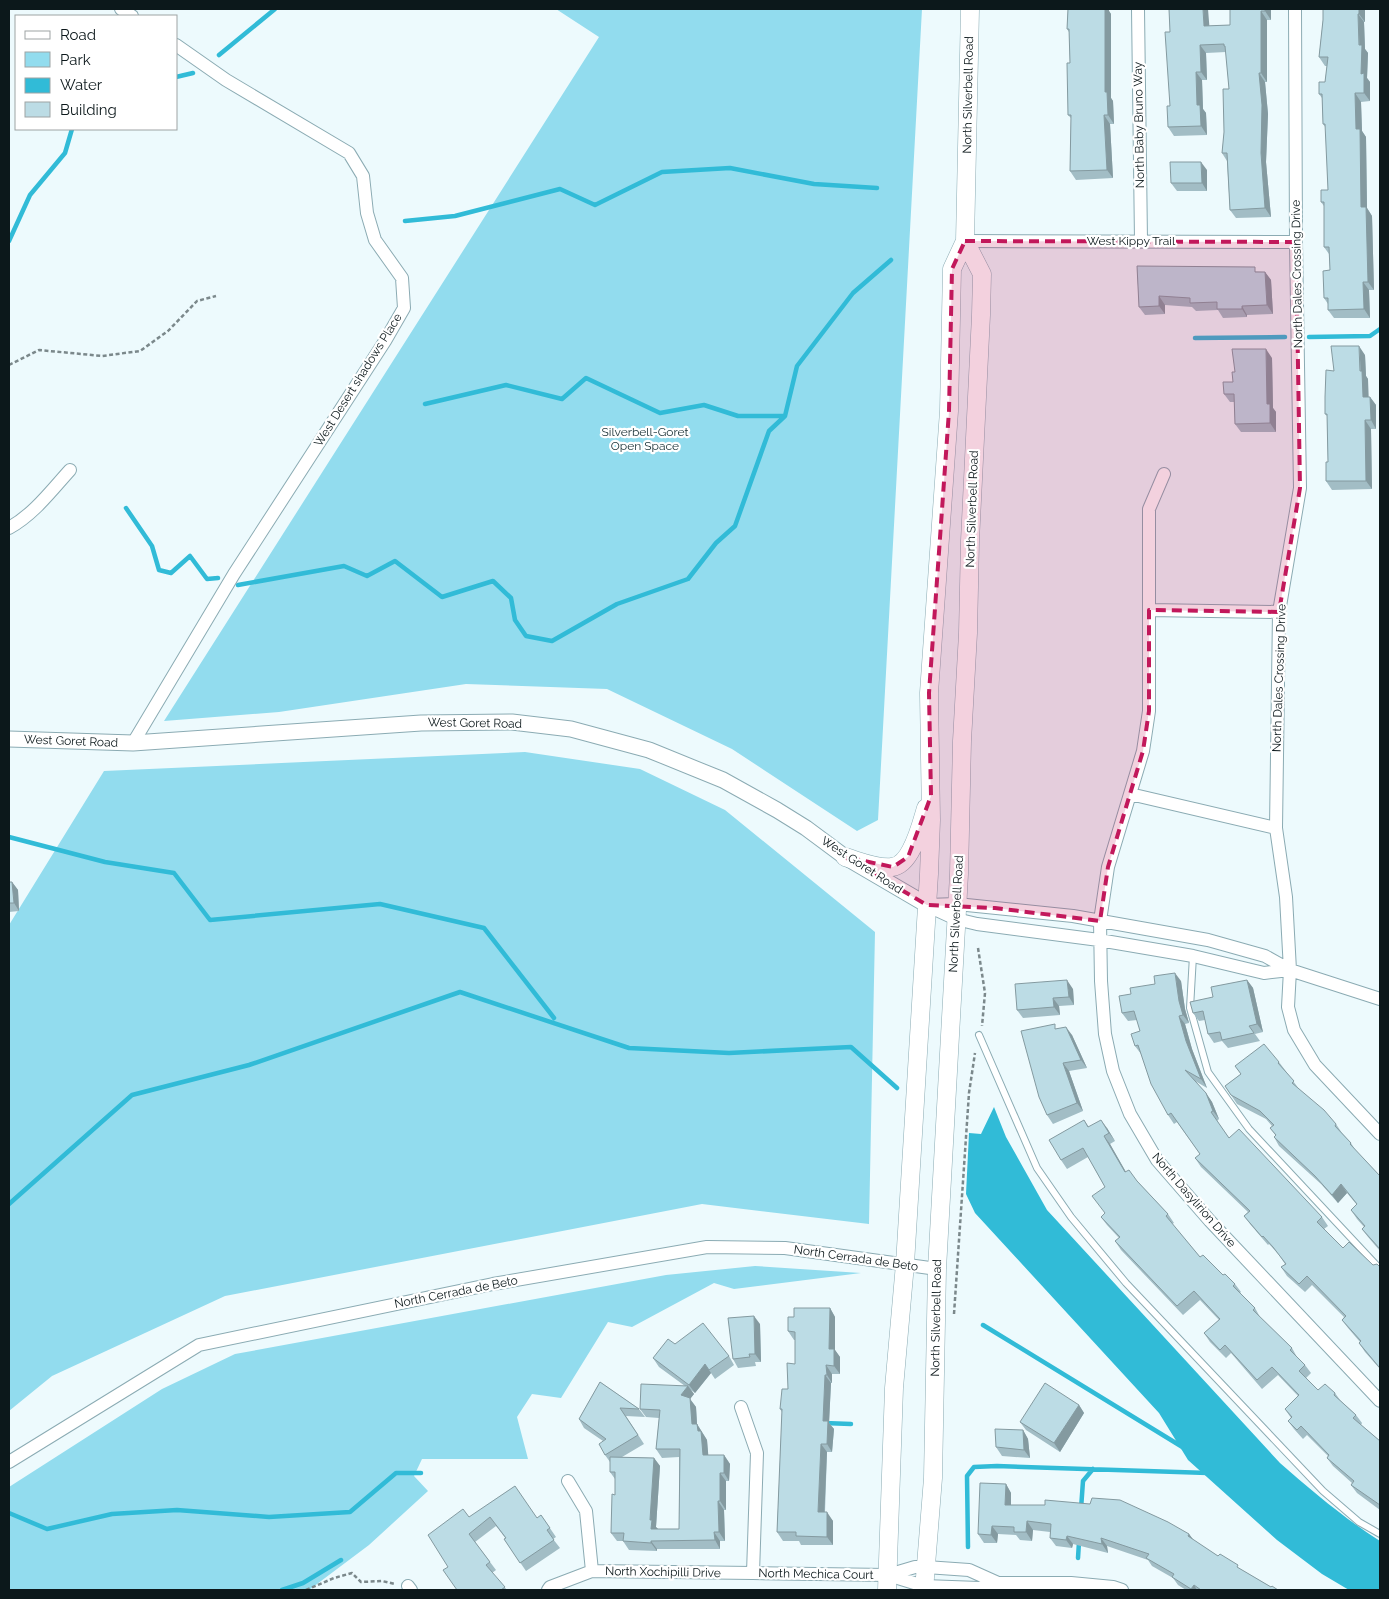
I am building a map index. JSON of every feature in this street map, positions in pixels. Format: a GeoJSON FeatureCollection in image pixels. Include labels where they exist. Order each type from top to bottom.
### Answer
{"type":"FeatureCollection","features":[{"type":"Feature","properties":{"kind":"main road","name":"North Silverbell Road"},"geometry":{"type":"LineString","coordinates":[[888,1583],[894,1397],[905,1264],[927,906],[931,796],[929,693],[949,411],[952,269],[965,240],[970,9]]}},
{"type":"Feature","properties":{"kind":"main road","name":"North Silverbell Road"},"geometry":{"type":"LineString","coordinates":[[924,1588],[933,1478],[937,1270],[957,912],[962,741],[982,274],[965,240]]}},
{"type":"Feature","properties":{"kind":"main road"},"geometry":{"type":"LineString","coordinates":[[845,857],[881,867],[893,867],[908,857],[931,796]]}},
{"type":"Feature","properties":{"kind":"street","name":"North Baby Bruno Way"},"geometry":{"type":"LineString","coordinates":[[1138,9],[1141,241]]}},
{"type":"Feature","properties":{"kind":"street","name":"North Dales Crossing Drive"},"geometry":{"type":"LineString","coordinates":[[1295,9],[1300,488],[1279,612],[1276,828],[1286,897],[1290,970],[1288,1007],[1294,1030],[1315,1065],[1380,1134]]}},
{"type":"Feature","properties":{"kind":"street","name":"West Desert shadows Place"},"geometry":{"type":"LineString","coordinates":[[133,743],[234,574],[385,341],[404,308],[402,278],[375,240],[367,213],[363,176],[349,153],[226,80],[178,47]]}},
{"type":"Feature","properties":{"kind":"street","name":"West Kippy Trail"},"geometry":{"type":"LineString","coordinates":[[965,240],[1296,242]]}},
{"type":"Feature","properties":{"kind":"street"},"geometry":{"type":"LineString","coordinates":[[9,528],[21,521],[41,503],[70,470]]}},
{"type":"Feature","properties":{"kind":"street","name":"North Dasylirion Drive"},"geometry":{"type":"LineString","coordinates":[[1164,474],[1150,509],[1149,711],[1143,751],[1108,867],[1100,921],[1099,940],[1105,1034],[1113,1071],[1130,1114],[1157,1160],[1210,1221],[1380,1401]]}},
{"type":"Feature","properties":{"kind":"street"},"geometry":{"type":"LineString","coordinates":[[1149,610],[1279,612]]}},
{"type":"Feature","properties":{"kind":"street","name":"West Goret Road"},"geometry":{"type":"LineString","coordinates":[[9,740],[133,743],[421,723],[512,722],[571,729],[649,750],[723,780],[777,810],[806,828],[845,857],[927,906],[957,912],[1073,916],[1208,940],[1265,956],[1290,970],[1380,999]]}},
{"type":"Feature","properties":{"kind":"street"},"geometry":{"type":"LineString","coordinates":[[1130,794],[1276,828]]}},
{"type":"Feature","properties":{"kind":"street","name":"West Goret Road"},"geometry":{"type":"LineString","coordinates":[[957,912],[977,924],[1099,940],[1193,956],[1264,973],[1290,970]]}},
{"type":"Feature","properties":{"kind":"street","name":"North Cerrada de Beto"},"geometry":{"type":"LineString","coordinates":[[9,1462],[199,1345],[493,1284],[707,1247],[786,1248],[937,1270]]}},
{"type":"Feature","properties":{"kind":"street","name":"North Mechica Court"},"geometry":{"type":"LineString","coordinates":[[741,1408],[757,1453],[753,1572],[888,1583],[915,1567],[926,1567],[969,1570],[998,1583]]}},
{"type":"Feature","properties":{"kind":"street"},"geometry":{"type":"LineString","coordinates":[[568,1481],[586,1511],[592,1571]]}},
{"type":"Feature","properties":{"kind":"street","name":"North Xochipilli Drive"},"geometry":{"type":"LineString","coordinates":[[548,1590],[550,1587],[592,1571],[753,1572]]}},
{"type":"Feature","properties":{"kind":"street"},"geometry":{"type":"LineString","coordinates":[[888,1583],[924,1588],[979,1588],[998,1583],[1112,1587],[1122,1590]]}},
{"type":"Feature","properties":{"kind":"lane"},"geometry":{"type":"LineString","coordinates":[[1193,956],[1190,1008],[1208,1072],[1249,1129],[1380,1269]]}},
{"type":"Feature","properties":{"kind":"lane"},"geometry":{"type":"LineString","coordinates":[[979,1035],[1037,1168],[1071,1217],[1126,1282],[1323,1491],[1359,1522],[1380,1534]]}},
{"type":"Feature","properties":{"kind":"path"},"geometry":{"type":"LineString","coordinates":[[9,365],[38,350],[102,356],[140,351],[168,331],[196,301],[216,296]]}},
{"type":"Feature","properties":{"kind":"path"},"geometry":{"type":"LineString","coordinates":[[953,1322],[970,1093],[976,1047],[982,1025],[985,994],[978,948]]}},
{"type":"Feature","properties":{"kind":"path"},"geometry":{"type":"LineString","coordinates":[[306,1590],[334,1578],[352,1573],[361,1582],[382,1581],[409,1588]]}},
{"type":"Feature","properties":{"kind":"highlighted area"},"geometry":{"type":"Polygon","coordinates":[[[965,241],[1296,242],[1300,488],[1279,612],[1149,610],[1149,711],[1143,751],[1108,867],[1100,921],[995,908],[927,905],[845,857],[893,867],[908,857],[931,796],[929,693],[949,411],[952,269],[965,241]]]}},
{"type":"Feature","properties":{"kind":"green space","name":"Silverbell-Goret Open Space"},"geometry":{"type":"Polygon","coordinates":[[[556,9],[922,9],[878,820],[857,831],[732,749],[607,689],[466,684],[279,712],[164,721],[599,37],[556,9]]]}},
{"type":"Feature","properties":{"kind":"green space"},"geometry":{"type":"Polygon","coordinates":[[[525,752],[640,769],[725,810],[875,932],[869,1224],[702,1204],[225,1296],[52,1376],[9,1411],[9,925],[104,771],[525,752]]]}},
{"type":"Feature","properties":{"kind":"green space"},"geometry":{"type":"Polygon","coordinates":[[[755,1266],[861,1273],[734,1289],[714,1283],[632,1327],[608,1322],[561,1398],[532,1394],[517,1417],[528,1459],[422,1459],[414,1476],[428,1491],[369,1545],[309,1590],[9,1590],[9,1487],[162,1389],[235,1354],[666,1275],[755,1266]]]}},
{"type":"Feature","properties":{"kind":"water"},"geometry":{"type":"Polygon","coordinates":[[[994,1107],[1006,1137],[1047,1210],[1280,1463],[1328,1504],[1380,1541],[1380,1590],[1349,1590],[1322,1574],[1277,1540],[1188,1460],[1159,1413],[975,1213],[966,1194],[969,1133],[981,1134],[994,1107]]]}},
{"type":"Feature","properties":{"kind":"building"},"geometry":{"type":"Polygon","coordinates":[[[1068,9],[1105,9],[1105,92],[1107,92],[1108,115],[1104,115],[1107,170],[1070,171],[1071,115],[1068,115],[1067,63],[1070,63],[1069,29],[1067,29],[1068,9]]]}},
{"type":"Feature","properties":{"kind":"building"},"geometry":{"type":"Polygon","coordinates":[[[1169,9],[1203,9],[1204,26],[1230,25],[1230,9],[1265,9],[1265,11],[1261,11],[1261,73],[1259,73],[1262,105],[1261,153],[1265,208],[1230,210],[1227,153],[1222,153],[1224,132],[1223,89],[1229,89],[1224,44],[1200,45],[1201,72],[1196,72],[1197,105],[1200,105],[1201,126],[1168,127],[1167,106],[1170,106],[1165,32],[1170,32],[1169,9]]]}},
{"type":"Feature","properties":{"kind":"building"},"geometry":{"type":"Polygon","coordinates":[[[1323,9],[1359,9],[1359,45],[1362,45],[1361,74],[1364,73],[1364,93],[1355,93],[1356,129],[1360,129],[1361,207],[1366,207],[1368,282],[1363,282],[1364,309],[1328,310],[1328,298],[1324,298],[1323,271],[1330,270],[1329,247],[1324,247],[1324,202],[1321,202],[1321,190],[1328,190],[1325,124],[1323,124],[1322,94],[1319,94],[1319,82],[1325,82],[1328,57],[1319,57],[1323,9]]]}},
{"type":"Feature","properties":{"kind":"building"},"geometry":{"type":"Polygon","coordinates":[[[1170,162],[1201,162],[1202,183],[1171,183],[1170,162]]]}},
{"type":"Feature","properties":{"kind":"building"},"geometry":{"type":"Polygon","coordinates":[[[1137,266],[1255,267],[1255,272],[1265,272],[1267,305],[1242,306],[1242,309],[1217,309],[1217,302],[1190,303],[1190,298],[1159,296],[1159,306],[1139,307],[1137,266]]]}},
{"type":"Feature","properties":{"kind":"building"},"geometry":{"type":"Polygon","coordinates":[[[1331,346],[1359,346],[1363,397],[1370,397],[1371,420],[1365,420],[1366,481],[1326,481],[1326,462],[1328,462],[1327,414],[1325,414],[1326,370],[1334,371],[1331,346]]]}},
{"type":"Feature","properties":{"kind":"building"},"geometry":{"type":"Polygon","coordinates":[[[1232,349],[1266,349],[1267,404],[1270,404],[1270,423],[1235,424],[1234,394],[1224,394],[1223,382],[1233,382],[1232,372],[1235,372],[1232,349]]]}},
{"type":"Feature","properties":{"kind":"building"},"geometry":{"type":"Polygon","coordinates":[[[9,882],[12,882],[14,903],[9,903],[9,882]]]}},
{"type":"Feature","properties":{"kind":"building"},"geometry":{"type":"Polygon","coordinates":[[[1175,973],[1183,1015],[1179,1016],[1186,1041],[1201,1079],[1185,1070],[1206,1093],[1213,1111],[1211,1112],[1229,1138],[1239,1129],[1322,1217],[1317,1222],[1343,1248],[1349,1242],[1373,1265],[1377,1264],[1380,1267],[1379,1367],[1359,1343],[1361,1341],[1342,1320],[1346,1316],[1307,1276],[1299,1284],[1281,1267],[1286,1264],[1244,1216],[1250,1211],[1195,1158],[1200,1154],[1171,1113],[1168,1115],[1151,1084],[1138,1045],[1135,1046],[1131,1034],[1140,1031],[1134,1011],[1122,1013],[1119,996],[1131,994],[1130,988],[1155,984],[1154,976],[1175,973]]]}},
{"type":"Feature","properties":{"kind":"building"},"geometry":{"type":"Polygon","coordinates":[[[1067,980],[1069,997],[1053,998],[1054,1007],[1017,1010],[1015,984],[1067,980]]]}},
{"type":"Feature","properties":{"kind":"building"},"geometry":{"type":"Polygon","coordinates":[[[1247,980],[1257,1024],[1249,1026],[1254,1033],[1222,1040],[1220,1032],[1208,1034],[1203,1011],[1193,1013],[1190,1002],[1213,997],[1211,987],[1247,980]]]}},
{"type":"Feature","properties":{"kind":"building"},"geometry":{"type":"Polygon","coordinates":[[[1055,1024],[1055,1029],[1066,1027],[1081,1060],[1063,1063],[1077,1103],[1047,1115],[1039,1097],[1021,1031],[1055,1024]]]}},
{"type":"Feature","properties":{"kind":"building"},"geometry":{"type":"Polygon","coordinates":[[[1264,1044],[1294,1081],[1292,1083],[1324,1110],[1350,1144],[1380,1176],[1380,1249],[1362,1229],[1365,1226],[1351,1210],[1357,1204],[1341,1184],[1332,1195],[1274,1137],[1276,1135],[1270,1128],[1274,1125],[1260,1111],[1231,1095],[1225,1086],[1241,1074],[1235,1066],[1264,1044]]]}},
{"type":"Feature","properties":{"kind":"building"},"geometry":{"type":"Polygon","coordinates":[[[1084,1120],[1088,1127],[1101,1120],[1109,1133],[1104,1136],[1125,1172],[1129,1170],[1168,1214],[1166,1216],[1200,1257],[1203,1255],[1223,1275],[1225,1274],[1235,1284],[1233,1286],[1255,1308],[1253,1310],[1292,1348],[1290,1350],[1305,1365],[1299,1371],[1318,1390],[1325,1384],[1356,1415],[1353,1418],[1380,1441],[1380,1505],[1351,1485],[1354,1481],[1327,1458],[1329,1455],[1301,1426],[1297,1430],[1288,1421],[1292,1417],[1285,1409],[1299,1395],[1272,1367],[1257,1380],[1225,1345],[1220,1350],[1204,1333],[1220,1319],[1194,1291],[1177,1306],[1115,1241],[1120,1237],[1101,1217],[1105,1213],[1092,1196],[1105,1187],[1083,1148],[1061,1160],[1049,1140],[1084,1120]]]}},
{"type":"Feature","properties":{"kind":"building"},"geometry":{"type":"Polygon","coordinates":[[[794,1308],[830,1308],[829,1349],[834,1349],[834,1366],[826,1365],[827,1375],[825,1375],[823,1421],[828,1421],[827,1444],[821,1444],[818,1512],[827,1512],[827,1537],[796,1536],[796,1532],[777,1532],[782,1409],[780,1409],[782,1389],[788,1389],[787,1363],[795,1364],[795,1332],[788,1331],[788,1317],[794,1317],[794,1308]]]}},
{"type":"Feature","properties":{"kind":"building"},"geometry":{"type":"Polygon","coordinates":[[[754,1316],[755,1354],[749,1354],[750,1357],[733,1359],[728,1318],[754,1316]]]}},
{"type":"Feature","properties":{"kind":"building"},"geometry":{"type":"Polygon","coordinates":[[[703,1323],[729,1356],[709,1370],[705,1364],[689,1385],[653,1358],[668,1339],[675,1344],[703,1323]]]}},
{"type":"Feature","properties":{"kind":"building"},"geometry":{"type":"Polygon","coordinates":[[[600,1382],[639,1409],[620,1408],[638,1435],[605,1455],[599,1444],[606,1439],[579,1419],[600,1382]]]}},
{"type":"Feature","properties":{"kind":"building"},"geometry":{"type":"Polygon","coordinates":[[[1045,1383],[1079,1405],[1054,1443],[1020,1422],[1045,1383]]]}},
{"type":"Feature","properties":{"kind":"building"},"geometry":{"type":"Polygon","coordinates":[[[641,1384],[688,1386],[681,1395],[690,1398],[692,1424],[697,1424],[698,1431],[701,1431],[703,1455],[724,1455],[724,1473],[720,1473],[720,1501],[718,1501],[719,1532],[714,1532],[715,1540],[651,1541],[651,1543],[623,1541],[624,1533],[611,1533],[612,1494],[615,1495],[615,1472],[610,1472],[610,1457],[654,1458],[651,1529],[679,1529],[680,1449],[656,1449],[660,1410],[640,1409],[641,1384]]]}},
{"type":"Feature","properties":{"kind":"building"},"geometry":{"type":"Polygon","coordinates":[[[995,1429],[1023,1430],[1024,1450],[996,1447],[995,1429]]]}},
{"type":"Feature","properties":{"kind":"building"},"geometry":{"type":"Polygon","coordinates":[[[980,1483],[1006,1484],[1005,1505],[1045,1505],[1045,1500],[1090,1504],[1092,1498],[1120,1500],[1168,1522],[1189,1534],[1188,1536],[1218,1556],[1220,1554],[1238,1565],[1237,1567],[1278,1590],[1201,1590],[1194,1585],[1191,1589],[1172,1577],[1174,1574],[1146,1558],[1149,1554],[1101,1538],[1102,1544],[1067,1536],[1066,1540],[1050,1538],[1051,1524],[1027,1521],[1026,1532],[1014,1532],[1014,1527],[992,1526],[991,1535],[978,1534],[980,1483]]]}},
{"type":"Feature","properties":{"kind":"building"},"geometry":{"type":"Polygon","coordinates":[[[515,1486],[537,1518],[541,1515],[550,1528],[547,1530],[554,1540],[520,1563],[504,1539],[506,1538],[490,1517],[469,1534],[490,1562],[486,1565],[505,1587],[501,1590],[457,1590],[443,1570],[448,1567],[428,1535],[463,1509],[469,1517],[515,1486]]]}},
{"type":"Feature","properties":{"kind":"waterway"},"geometry":{"type":"LineString","coordinates":[[219,55],[275,9]]}},
{"type":"Feature","properties":{"kind":"waterway"},"geometry":{"type":"LineString","coordinates":[[178,77],[193,73]]}},
{"type":"Feature","properties":{"kind":"waterway"},"geometry":{"type":"LineString","coordinates":[[9,241],[30,195],[65,153],[72,130]]}},
{"type":"Feature","properties":{"kind":"waterway"},"geometry":{"type":"LineString","coordinates":[[405,221],[455,216],[560,189],[595,205],[662,172],[730,168],[814,184],[877,188]]}},
{"type":"Feature","properties":{"kind":"waterway"},"geometry":{"type":"LineString","coordinates":[[238,585],[344,566],[367,576],[395,561],[442,597],[493,581],[511,598],[515,620],[526,636],[552,641],[617,604],[688,579],[716,543],[735,526],[769,431],[785,416],[797,366],[853,293],[891,260]]}},
{"type":"Feature","properties":{"kind":"waterway"},"geometry":{"type":"LineString","coordinates":[[1309,337],[1370,336],[1380,329]]}},
{"type":"Feature","properties":{"kind":"waterway"},"geometry":{"type":"LineString","coordinates":[[1195,338],[1285,337]]}},
{"type":"Feature","properties":{"kind":"waterway"},"geometry":{"type":"LineString","coordinates":[[425,404],[506,385],[562,399],[586,378],[660,413],[704,405],[738,416],[784,416]]}},
{"type":"Feature","properties":{"kind":"waterway"},"geometry":{"type":"LineString","coordinates":[[126,508],[152,546],[159,570],[171,573],[190,556],[207,579],[218,578]]}},
{"type":"Feature","properties":{"kind":"waterway"},"geometry":{"type":"LineString","coordinates":[[9,837],[105,862],[174,873],[210,920],[380,904],[484,928],[554,1018]]}},
{"type":"Feature","properties":{"kind":"waterway"},"geometry":{"type":"LineString","coordinates":[[9,1204],[132,1095],[249,1065],[460,992],[629,1048],[729,1053],[851,1047],[897,1088]]}},
{"type":"Feature","properties":{"kind":"waterway"},"geometry":{"type":"LineString","coordinates":[[983,1325],[1184,1448]]}},
{"type":"Feature","properties":{"kind":"waterway"},"geometry":{"type":"LineString","coordinates":[[824,1423],[851,1424]]}},
{"type":"Feature","properties":{"kind":"waterway"},"geometry":{"type":"LineString","coordinates":[[968,1547],[967,1476],[974,1467],[997,1466],[1208,1473]]}},
{"type":"Feature","properties":{"kind":"waterway"},"geometry":{"type":"LineString","coordinates":[[1081,1509],[1083,1481],[1093,1469]]}},
{"type":"Feature","properties":{"kind":"waterway"},"geometry":{"type":"LineString","coordinates":[[9,1513],[47,1529],[112,1514],[177,1510],[269,1517],[350,1512],[396,1473],[421,1473]]}},
{"type":"Feature","properties":{"kind":"waterway"},"geometry":{"type":"LineString","coordinates":[[1078,1558],[1079,1542]]}},
{"type":"Feature","properties":{"kind":"waterway"},"geometry":{"type":"LineString","coordinates":[[282,1590],[303,1583],[341,1560]]}}]}
